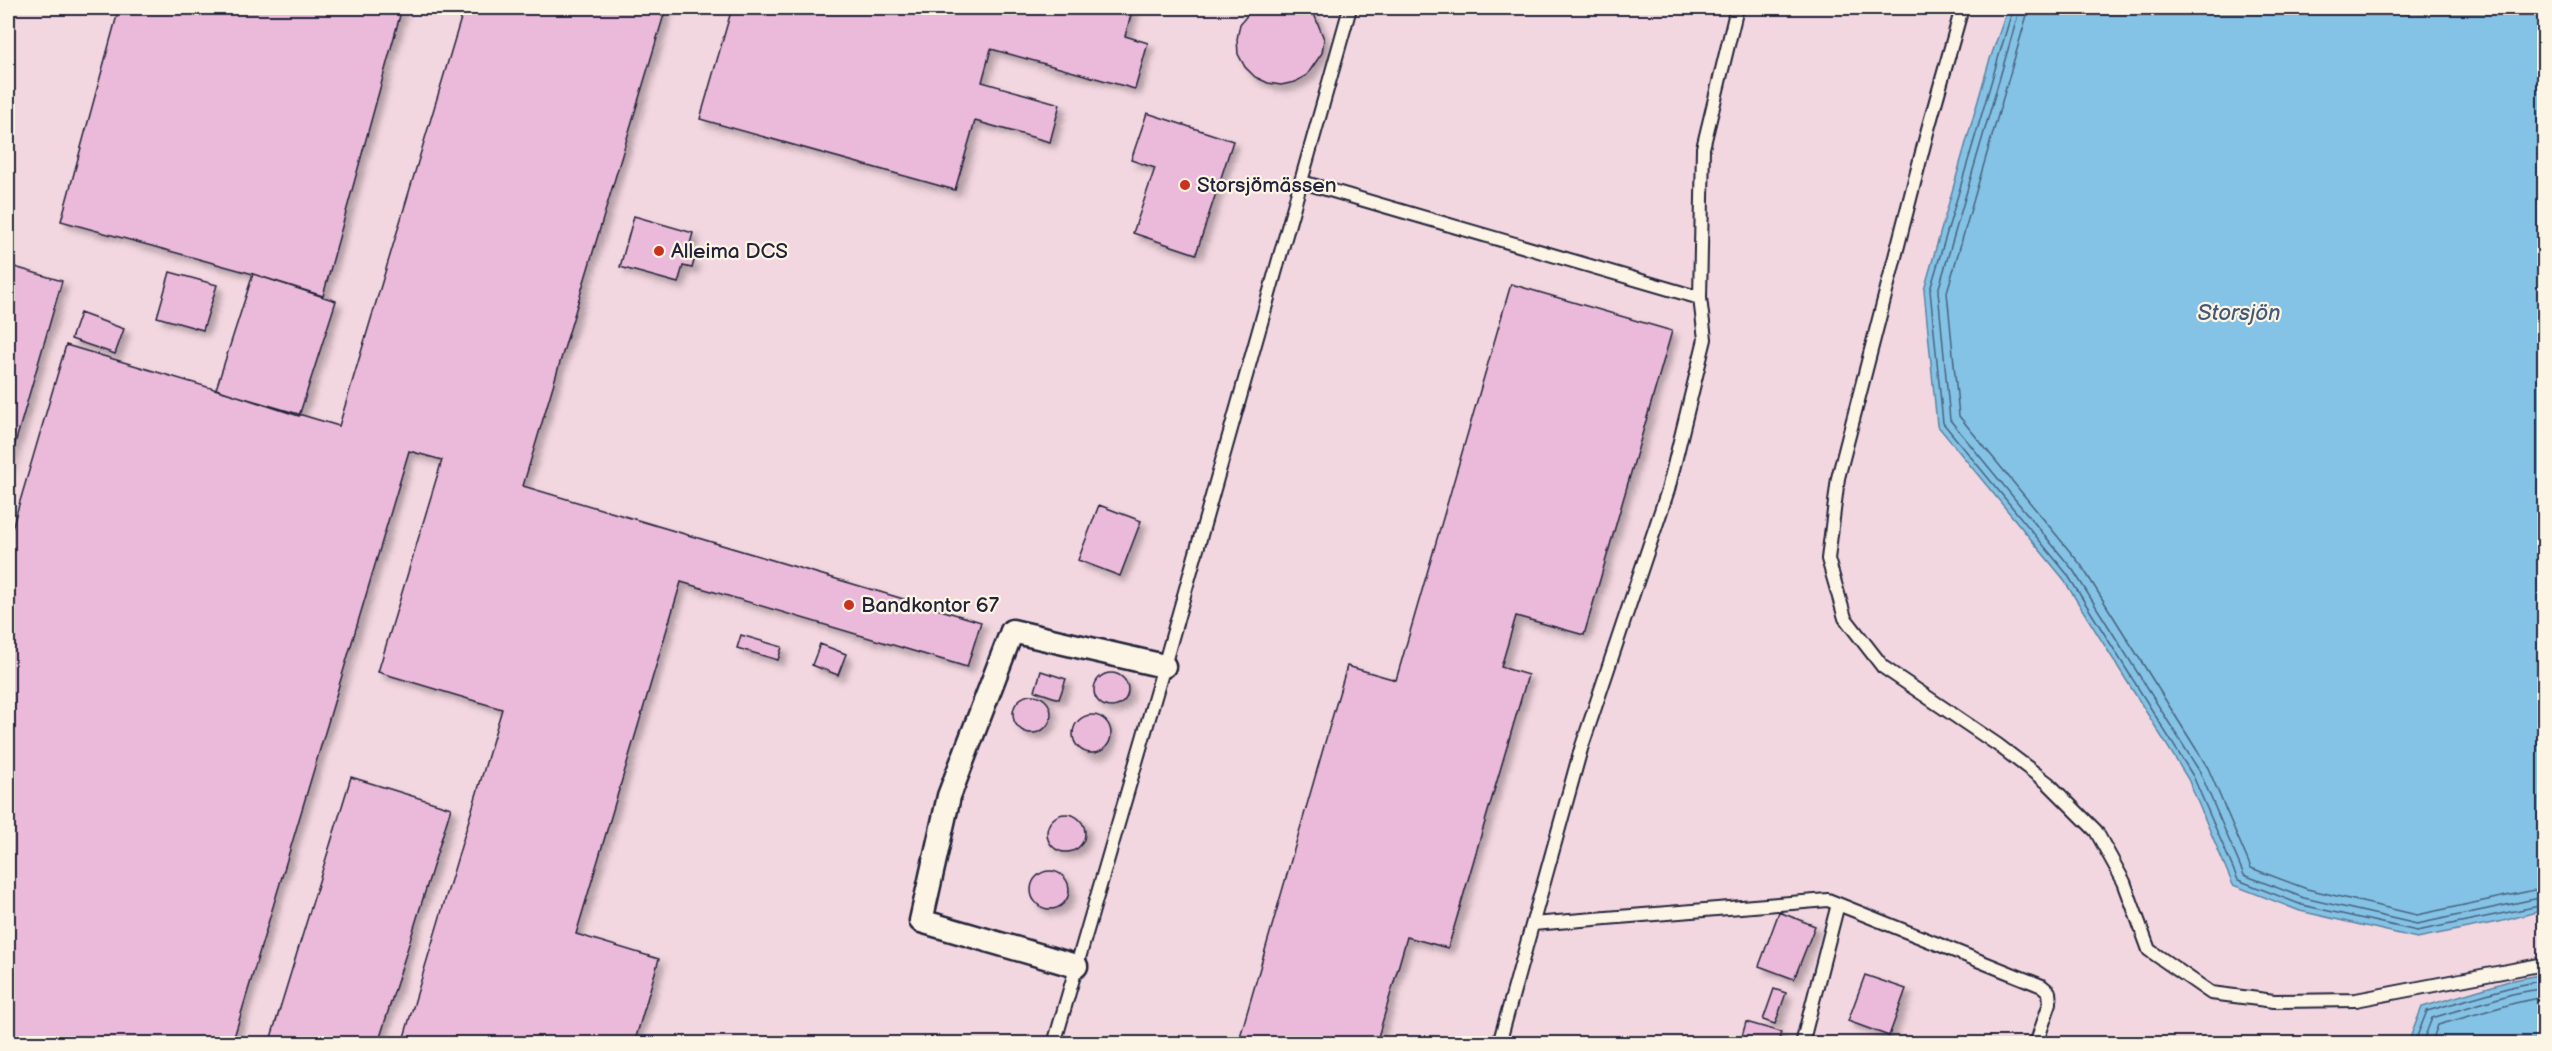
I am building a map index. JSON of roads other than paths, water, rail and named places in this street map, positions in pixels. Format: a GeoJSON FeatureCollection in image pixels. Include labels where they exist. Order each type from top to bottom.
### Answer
{"type":"FeatureCollection","features":[{"type":"Feature","properties":{"kind":"street"},"geometry":{"type":"LineString","coordinates":[[1076,966],[921,921],[948,796],[1012,631],[1164,666]]}},
{"type":"Feature","properties":{"kind":"lane"},"geometry":{"type":"LineString","coordinates":[[1054,1044],[1164,666],[1350,8]]}},
{"type":"Feature","properties":{"kind":"lane"},"geometry":{"type":"LineString","coordinates":[[1499,1044],[1581,749],[1668,490],[1705,339],[1700,298],[1703,148],[1737,8]]}},
{"type":"Feature","properties":{"kind":"lane"},"geometry":{"type":"LineString","coordinates":[[1962,8],[1928,129],[1838,478],[1828,559],[1845,618],[1883,667],[1998,745],[2048,783],[2096,831],[2124,882],[2149,950],[2211,993],[2274,1001],[2356,1000],[2544,964]]}},
{"type":"Feature","properties":{"kind":"lane"},"geometry":{"type":"LineString","coordinates":[[1302,182],[1700,298]]}},
{"type":"Feature","properties":{"kind":"lane"},"geometry":{"type":"LineString","coordinates":[[1533,924],[1828,900],[2042,986],[2049,992],[2050,1003],[2036,1044]]}},
{"type":"Feature","properties":{"kind":"lane"},"geometry":{"type":"LineString","coordinates":[[1802,1044],[1838,904]]}},
{"type":"Feature","properties":{"kind":"water","name":"Storsjön"},"geometry":{"type":"Polygon","coordinates":[[[2008,8],[2544,8],[2544,910],[2503,921],[2417,938],[2300,911],[2233,885],[2188,779],[2062,577],[1937,425],[1924,290],[1989,62],[2008,8]]]}},
{"type":"Feature","properties":{"kind":"water"},"geometry":{"type":"Polygon","coordinates":[[[2544,974],[2544,1043],[2408,1043],[2422,1007],[2509,981],[2544,974]]]}},
{"type":"Feature","properties":{"kind":"place","name":"Storsjömässen"},"geometry":{"type":"Point","coordinates":[1185,185]}},
{"type":"Feature","properties":{"kind":"place","name":"Alleima DCS"},"geometry":{"type":"Point","coordinates":[659,251]}},
{"type":"Feature","properties":{"kind":"place","name":"Bandkontor 67"},"geometry":{"type":"Point","coordinates":[849,605]}}]}
